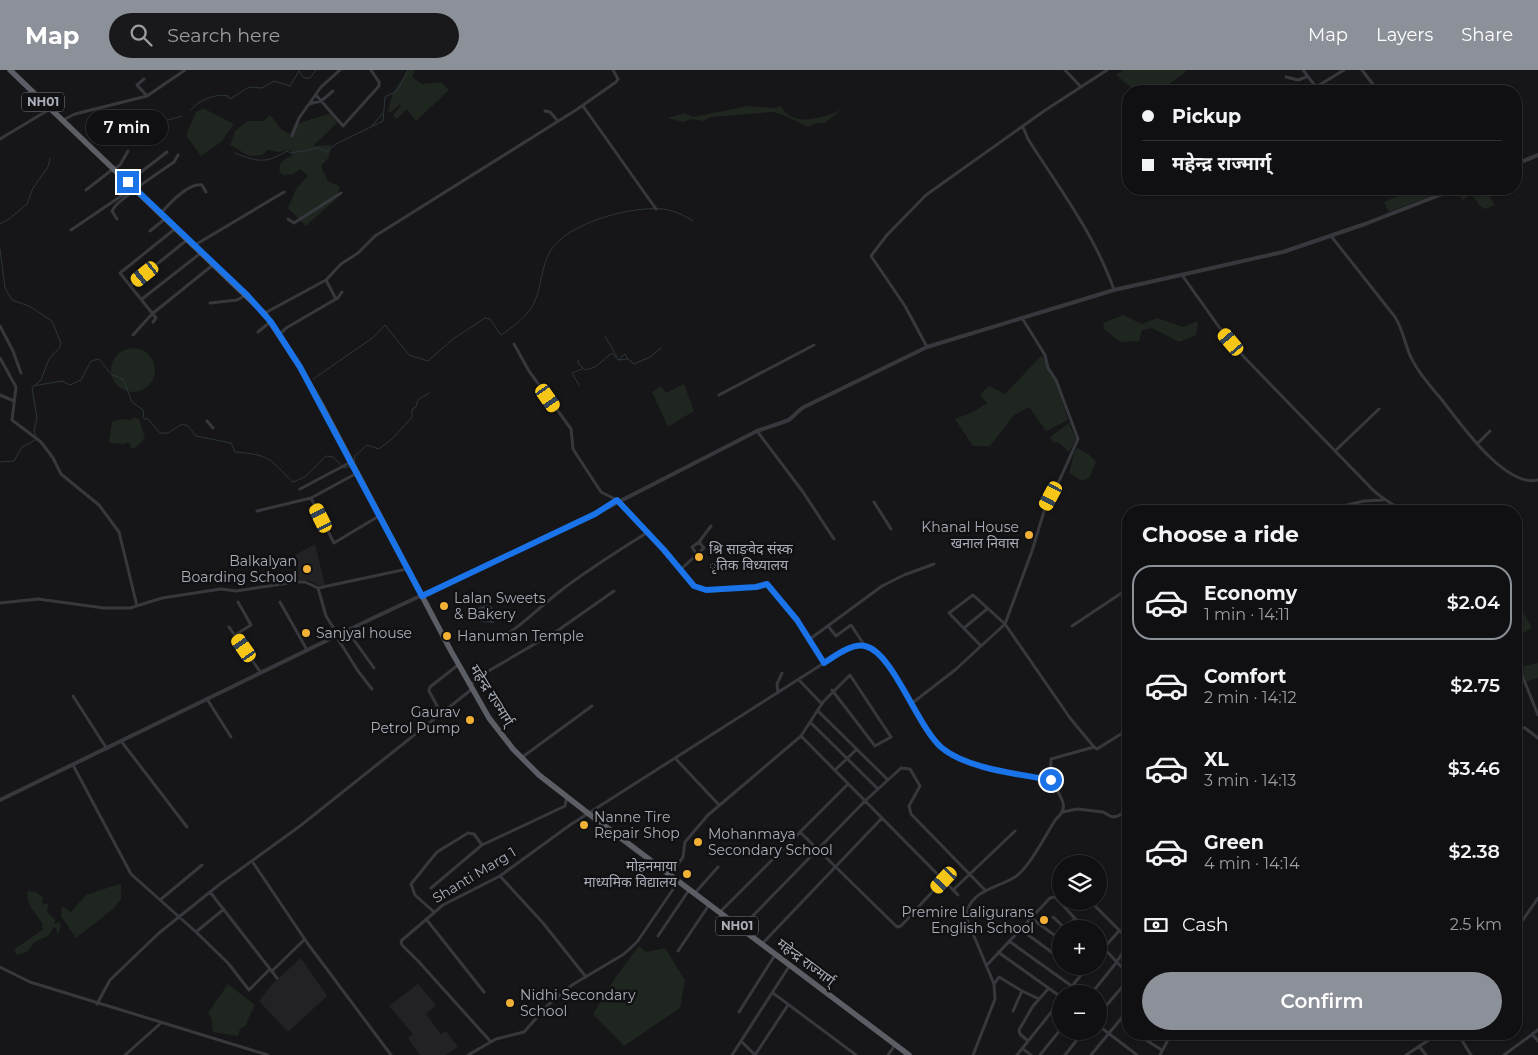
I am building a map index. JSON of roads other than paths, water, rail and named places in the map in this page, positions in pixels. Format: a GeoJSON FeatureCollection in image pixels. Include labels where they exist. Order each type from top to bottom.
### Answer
{"type":"FeatureCollection","features":[{"type":"Feature","properties":{"kind":"highway","name":"महेन्द्र राज्मार्ग्"},"geometry":{"type":"LineString","coordinates":[[10,70],[177,227],[247,295],[271,322],[300,367],[471,687],[489,718],[521,758],[539,775],[589,814],[909,1055]]}},
{"type":"Feature","properties":{"kind":"street"},"geometry":{"type":"LineString","coordinates":[[63,120],[75,114],[147,96],[179,72],[185,70]]}},
{"type":"Feature","properties":{"kind":"street"},"geometry":{"type":"LineString","coordinates":[[292,136],[299,118],[316,94],[340,70]]}},
{"type":"Feature","properties":{"kind":"street"},"geometry":{"type":"LineString","coordinates":[[316,94],[343,126],[378,86],[378,80],[371,70]]}},
{"type":"Feature","properties":{"kind":"street"},"geometry":{"type":"LineString","coordinates":[[265,314],[326,280],[341,264],[358,253],[375,236],[583,106],[616,82],[618,79],[612,70]]}},
{"type":"Feature","properties":{"kind":"street"},"geometry":{"type":"LineString","coordinates":[[1065,70],[1080,87]]}},
{"type":"Feature","properties":{"kind":"street"},"geometry":{"type":"LineString","coordinates":[[927,347],[906,306],[871,256],[887,235],[926,194],[1107,70]]}},
{"type":"Feature","properties":{"kind":"street"},"geometry":{"type":"LineString","coordinates":[[1303,70],[1306,77],[1314,85]]}},
{"type":"Feature","properties":{"kind":"street"},"geometry":{"type":"LineString","coordinates":[[1319,85],[1344,70]]}},
{"type":"Feature","properties":{"kind":"street"},"geometry":{"type":"LineString","coordinates":[[1362,70],[1373,85]]}},
{"type":"Feature","properties":{"kind":"street"},"geometry":{"type":"LineString","coordinates":[[1286,77],[1298,80],[1306,77]]}},
{"type":"Feature","properties":{"kind":"street"},"geometry":{"type":"LineString","coordinates":[[144,79],[137,85],[147,96]]}},
{"type":"Feature","properties":{"kind":"street"},"geometry":{"type":"LineString","coordinates":[[309,104],[321,101],[333,91]]}},
{"type":"Feature","properties":{"kind":"street"},"geometry":{"type":"LineString","coordinates":[[583,106],[656,209]]}},
{"type":"Feature","properties":{"kind":"street"},"geometry":{"type":"LineString","coordinates":[[0,139],[50,109]]}},
{"type":"Feature","properties":{"kind":"street"},"geometry":{"type":"LineString","coordinates":[[545,111],[550,112],[558,121]]}},
{"type":"Feature","properties":{"kind":"street"},"geometry":{"type":"LineString","coordinates":[[1023,127],[1028,139],[1093,241],[1106,267],[1114,290]]}},
{"type":"Feature","properties":{"kind":"street"},"geometry":{"type":"LineString","coordinates":[[86,190],[120,165],[128,151]]}},
{"type":"Feature","properties":{"kind":"street"},"geometry":{"type":"LineString","coordinates":[[128,182],[167,152]]}},
{"type":"Feature","properties":{"kind":"street"},"geometry":{"type":"LineString","coordinates":[[70,230],[174,162],[178,155]]}},
{"type":"Feature","properties":{"kind":"street"},"geometry":{"type":"LineString","coordinates":[[1522,162],[1538,155]]}},
{"type":"Feature","properties":{"kind":"street"},"geometry":{"type":"LineString","coordinates":[[161,213],[173,201],[197,185],[202,185],[206,192]]}},
{"type":"Feature","properties":{"kind":"street"},"geometry":{"type":"LineString","coordinates":[[118,219],[112,211],[113,208],[126,199],[134,188]]}},
{"type":"Feature","properties":{"kind":"street"},"geometry":{"type":"LineString","coordinates":[[195,245],[284,192]]}},
{"type":"Feature","properties":{"kind":"street"},"geometry":{"type":"LineString","coordinates":[[288,219],[294,223],[341,193]]}},
{"type":"Feature","properties":{"kind":"street"},"geometry":{"type":"LineString","coordinates":[[0,800],[307,650],[595,514],[617,500],[757,431],[789,420],[802,408],[927,347],[1114,290],[1283,252],[1439,195]]}},
{"type":"Feature","properties":{"kind":"street"},"geometry":{"type":"LineString","coordinates":[[150,231],[167,218]]}},
{"type":"Feature","properties":{"kind":"street"},"geometry":{"type":"LineString","coordinates":[[153,322],[156,318],[120,273],[177,227]]}},
{"type":"Feature","properties":{"kind":"street"},"geometry":{"type":"LineString","coordinates":[[1331,236],[1403,329],[1416,367],[1477,444],[1500,466],[1516,476],[1531,482],[1538,480]]}},
{"type":"Feature","properties":{"kind":"street"},"geometry":{"type":"LineString","coordinates":[[130,286],[189,239]]}},
{"type":"Feature","properties":{"kind":"street"},"geometry":{"type":"LineString","coordinates":[[141,300],[202,252]]}},
{"type":"Feature","properties":{"kind":"street"},"geometry":{"type":"LineString","coordinates":[[133,335],[152,314],[214,264]]}},
{"type":"Feature","properties":{"kind":"street"},"geometry":{"type":"LineString","coordinates":[[1182,275],[1215,322],[1244,357],[1384,500]]}},
{"type":"Feature","properties":{"kind":"street"},"geometry":{"type":"LineString","coordinates":[[326,280],[336,299]]}},
{"type":"Feature","properties":{"kind":"street"},"geometry":{"type":"LineString","coordinates":[[280,335],[286,328],[336,299],[342,292]]}},
{"type":"Feature","properties":{"kind":"street"},"geometry":{"type":"LineString","coordinates":[[210,303],[237,300],[247,295]]}},
{"type":"Feature","properties":{"kind":"street"},"geometry":{"type":"LineString","coordinates":[[911,704],[1005,624],[1032,551],[1045,508],[1078,439],[1045,355],[1022,317]]}},
{"type":"Feature","properties":{"kind":"street"},"geometry":{"type":"LineString","coordinates":[[258,332],[271,322]]}},
{"type":"Feature","properties":{"kind":"street"},"geometry":{"type":"LineString","coordinates":[[0,326],[21,372]]}},
{"type":"Feature","properties":{"kind":"street"},"geometry":{"type":"LineString","coordinates":[[514,344],[529,372],[571,429],[573,449],[601,492],[617,500],[648,532],[694,586],[706,590],[756,587],[767,584],[797,620],[824,663]]}},
{"type":"Feature","properties":{"kind":"street"},"geometry":{"type":"LineString","coordinates":[[718,394],[814,345]]}},
{"type":"Feature","properties":{"kind":"street"},"geometry":{"type":"LineString","coordinates":[[0,358],[16,387],[12,420],[48,451],[61,474],[99,505],[119,532],[137,606]]}},
{"type":"Feature","properties":{"kind":"street"},"geometry":{"type":"LineString","coordinates":[[0,395],[14,401]]}},
{"type":"Feature","properties":{"kind":"street"},"geometry":{"type":"LineString","coordinates":[[1335,451],[1379,409]]}},
{"type":"Feature","properties":{"kind":"street"},"geometry":{"type":"LineString","coordinates":[[207,421],[213,428]]}},
{"type":"Feature","properties":{"kind":"street"},"geometry":{"type":"LineString","coordinates":[[757,431],[803,492],[834,539]]}},
{"type":"Feature","properties":{"kind":"street"},"geometry":{"type":"LineString","coordinates":[[1477,444],[1490,431]]}},
{"type":"Feature","properties":{"kind":"street"},"geometry":{"type":"LineString","coordinates":[[300,489],[351,462]]}},
{"type":"Feature","properties":{"kind":"street"},"geometry":{"type":"LineString","coordinates":[[257,511],[311,498],[356,473]]}},
{"type":"Feature","properties":{"kind":"street"},"geometry":{"type":"LineString","coordinates":[[311,498],[334,543],[379,516]]}},
{"type":"Feature","properties":{"kind":"street"},"geometry":{"type":"LineString","coordinates":[[1347,505],[1364,501],[1384,500],[1394,505]]}},
{"type":"Feature","properties":{"kind":"street"},"geometry":{"type":"LineString","coordinates":[[874,502],[892,529]]}},
{"type":"Feature","properties":{"kind":"street"},"geometry":{"type":"LineString","coordinates":[[697,555],[692,547],[699,542],[711,526]]}},
{"type":"Feature","properties":{"kind":"street"},"geometry":{"type":"LineString","coordinates":[[495,641],[511,633],[559,591],[595,565],[648,532]]}},
{"type":"Feature","properties":{"kind":"street"},"geometry":{"type":"LineString","coordinates":[[680,570],[704,548],[699,542]]}},
{"type":"Feature","properties":{"kind":"street"},"geometry":{"type":"LineString","coordinates":[[810,639],[882,586],[904,575],[934,564]]}},
{"type":"Feature","properties":{"kind":"street"},"geometry":{"type":"LineString","coordinates":[[0,603],[38,599],[104,608],[130,608],[162,598],[221,589],[236,591],[295,582],[305,582],[318,588],[408,569]]}},
{"type":"Feature","properties":{"kind":"street"},"geometry":{"type":"LineString","coordinates":[[318,588],[326,616],[358,671],[372,689]]}},
{"type":"Feature","properties":{"kind":"street"},"geometry":{"type":"LineString","coordinates":[[97,1004],[110,980],[119,971],[210,892],[300,826],[441,713],[485,673],[557,632],[614,592]]}},
{"type":"Feature","properties":{"kind":"street"},"geometry":{"type":"LineString","coordinates":[[1072,626],[1122,593]]}},
{"type":"Feature","properties":{"kind":"street"},"geometry":{"type":"LineString","coordinates":[[981,646],[950,613],[973,595],[1005,624],[1070,718],[1094,747]]}},
{"type":"Feature","properties":{"kind":"street"},"geometry":{"type":"LineString","coordinates":[[235,635],[251,625],[238,602]]}},
{"type":"Feature","properties":{"kind":"street"},"geometry":{"type":"LineString","coordinates":[[280,602],[307,650]]}},
{"type":"Feature","properties":{"kind":"street"},"geometry":{"type":"LineString","coordinates":[[964,628],[988,609]]}},
{"type":"Feature","properties":{"kind":"street"},"geometry":{"type":"LineString","coordinates":[[828,626],[836,636],[850,625],[865,646],[884,659],[931,737],[944,749],[985,767],[1053,781]]}},
{"type":"Feature","properties":{"kind":"street"},"geometry":{"type":"LineString","coordinates":[[229,627],[261,673]]}},
{"type":"Feature","properties":{"kind":"street"},"geometry":{"type":"LineString","coordinates":[[354,640],[374,668]]}},
{"type":"Feature","properties":{"kind":"street","name":"Shanti Marg 1"},"geometry":{"type":"LineString","coordinates":[[491,1042],[400,943],[434,912],[449,902],[500,876],[589,814],[839,653],[865,646]]}},
{"type":"Feature","properties":{"kind":"street"},"geometry":{"type":"LineString","coordinates":[[441,713],[429,691],[430,687],[459,664]]}},
{"type":"Feature","properties":{"kind":"street"},"geometry":{"type":"LineString","coordinates":[[778,693],[777,684],[782,673]]}},
{"type":"Feature","properties":{"kind":"street"},"geometry":{"type":"LineString","coordinates":[[670,875],[683,857],[685,842],[719,805],[802,736],[832,690],[850,674],[891,737],[874,746],[832,690]]}},
{"type":"Feature","properties":{"kind":"street"},"geometry":{"type":"LineString","coordinates":[[1522,675],[1538,715]]}},
{"type":"Feature","properties":{"kind":"street"},"geometry":{"type":"LineString","coordinates":[[799,680],[822,704]]}},
{"type":"Feature","properties":{"kind":"street"},"geometry":{"type":"LineString","coordinates":[[73,696],[107,748]]}},
{"type":"Feature","properties":{"kind":"street"},"geometry":{"type":"LineString","coordinates":[[207,699],[231,737]]}},
{"type":"Feature","properties":{"kind":"street"},"geometry":{"type":"LineString","coordinates":[[521,758],[592,706]]}},
{"type":"Feature","properties":{"kind":"street"},"geometry":{"type":"LineString","coordinates":[[818,711],[888,780]]}},
{"type":"Feature","properties":{"kind":"street"},"geometry":{"type":"LineString","coordinates":[[811,722],[878,790]]}},
{"type":"Feature","properties":{"kind":"street"},"geometry":{"type":"LineString","coordinates":[[1522,729],[1537,735]]}},
{"type":"Feature","properties":{"kind":"street"},"geometry":{"type":"LineString","coordinates":[[973,1055],[995,999],[994,984],[966,917],[967,909],[972,900],[985,890],[1015,876],[1063,812],[1064,804],[1053,781],[1051,759],[1094,747],[1097,749],[1122,733]]}},
{"type":"Feature","properties":{"kind":"street"},"geometry":{"type":"LineString","coordinates":[[802,736],[958,895]]}},
{"type":"Feature","properties":{"kind":"street"},"geometry":{"type":"LineString","coordinates":[[121,742],[188,827]]}},
{"type":"Feature","properties":{"kind":"street"},"geometry":{"type":"LineString","coordinates":[[835,770],[857,749]]}},
{"type":"Feature","properties":{"kind":"street"},"geometry":{"type":"LineString","coordinates":[[675,758],[719,805]]}},
{"type":"Feature","properties":{"kind":"street"},"geometry":{"type":"LineString","coordinates":[[73,765],[131,874],[228,963],[249,990],[305,939]]}},
{"type":"Feature","properties":{"kind":"street"},"geometry":{"type":"LineString","coordinates":[[740,928],[901,768],[910,769],[920,786],[910,806],[911,814],[985,890]]}},
{"type":"Feature","properties":{"kind":"street"},"geometry":{"type":"LineString","coordinates":[[720,912],[848,784]]}},
{"type":"Feature","properties":{"kind":"street"},"geometry":{"type":"LineString","coordinates":[[431,888],[482,845],[566,806],[567,796]]}},
{"type":"Feature","properties":{"kind":"street"},"geometry":{"type":"LineString","coordinates":[[1063,812],[1084,809],[1103,812],[1112,816],[1122,813]]}},
{"type":"Feature","properties":{"kind":"street"},"geometry":{"type":"LineString","coordinates":[[761,944],[882,818]]}},
{"type":"Feature","properties":{"kind":"street"},"geometry":{"type":"LineString","coordinates":[[953,890],[1015,831]]}},
{"type":"Feature","properties":{"kind":"street"},"geometry":{"type":"LineString","coordinates":[[800,832],[899,927],[944,880]]}},
{"type":"Feature","properties":{"kind":"street"},"geometry":{"type":"LineString","coordinates":[[434,912],[415,895],[411,884],[437,852],[468,833],[474,834],[482,845]]}},
{"type":"Feature","properties":{"kind":"street"},"geometry":{"type":"LineString","coordinates":[[252,861],[305,939],[390,1055]]}},
{"type":"Feature","properties":{"kind":"street"},"geometry":{"type":"LineString","coordinates":[[160,900],[202,866]]}},
{"type":"Feature","properties":{"kind":"street"},"geometry":{"type":"LineString","coordinates":[[658,936],[692,891],[718,867]]}},
{"type":"Feature","properties":{"kind":"street"},"geometry":{"type":"LineString","coordinates":[[500,876],[543,923],[586,977]]}},
{"type":"Feature","properties":{"kind":"street"},"geometry":{"type":"LineString","coordinates":[[468,1055],[491,1042],[524,1032],[548,1005],[586,977],[624,954],[637,942],[678,881]]}},
{"type":"Feature","properties":{"kind":"street"},"geometry":{"type":"LineString","coordinates":[[210,892],[277,978]]}},
{"type":"Feature","properties":{"kind":"street"},"geometry":{"type":"LineString","coordinates":[[986,966],[1050,898],[1055,897],[1075,918]]}},
{"type":"Feature","properties":{"kind":"street"},"geometry":{"type":"LineString","coordinates":[[1522,921],[1538,898]]}},
{"type":"Feature","properties":{"kind":"street"},"geometry":{"type":"LineString","coordinates":[[678,951],[709,904]]}},
{"type":"Feature","properties":{"kind":"street"},"geometry":{"type":"LineString","coordinates":[[196,932],[224,909]]}},
{"type":"Feature","properties":{"kind":"street"},"geometry":{"type":"LineString","coordinates":[[1099,910],[1122,934]]}},
{"type":"Feature","properties":{"kind":"street"},"geometry":{"type":"LineString","coordinates":[[1053,917],[1056,920]]}},
{"type":"Feature","properties":{"kind":"street"},"geometry":{"type":"LineString","coordinates":[[1031,918],[1052,932]]}},
{"type":"Feature","properties":{"kind":"street"},"geometry":{"type":"LineString","coordinates":[[426,919],[484,992]]}},
{"type":"Feature","properties":{"kind":"street"},"geometry":{"type":"LineString","coordinates":[[1020,929],[1052,952]]}},
{"type":"Feature","properties":{"kind":"street"},"geometry":{"type":"LineString","coordinates":[[1107,945],[1119,931]]}},
{"type":"Feature","properties":{"kind":"street"},"geometry":{"type":"LineString","coordinates":[[1009,941],[1069,985]]}},
{"type":"Feature","properties":{"kind":"street"},"geometry":{"type":"LineString","coordinates":[[998,952],[1052,990]]}},
{"type":"Feature","properties":{"kind":"street"},"geometry":{"type":"LineString","coordinates":[[1107,952],[1122,969]]}},
{"type":"Feature","properties":{"kind":"street"},"geometry":{"type":"LineString","coordinates":[[1098,985],[1122,953]]}},
{"type":"Feature","properties":{"kind":"street"},"geometry":{"type":"LineString","coordinates":[[739,1012],[776,954]]}},
{"type":"Feature","properties":{"kind":"street"},"geometry":{"type":"LineString","coordinates":[[732,1055],[790,965]]}},
{"type":"Feature","properties":{"kind":"street"},"geometry":{"type":"LineString","coordinates":[[0,967],[30,982],[268,1055]]}},
{"type":"Feature","properties":{"kind":"street"},"geometry":{"type":"LineString","coordinates":[[1074,985],[1081,975]]}},
{"type":"Feature","properties":{"kind":"street"},"geometry":{"type":"LineString","coordinates":[[994,984],[999,978],[1039,1000]]}},
{"type":"Feature","properties":{"kind":"street"},"geometry":{"type":"LineString","coordinates":[[1107,1004],[1122,986]]}},
{"type":"Feature","properties":{"kind":"street"},"geometry":{"type":"LineString","coordinates":[[1028,1041],[1020,1034],[1019,1030],[1049,988]]}},
{"type":"Feature","properties":{"kind":"street"},"geometry":{"type":"LineString","coordinates":[[1013,1011],[1022,991]]}},
{"type":"Feature","properties":{"kind":"street"},"geometry":{"type":"LineString","coordinates":[[773,993],[856,1055]]}},
{"type":"Feature","properties":{"kind":"street"},"geometry":{"type":"LineString","coordinates":[[741,1041],[755,1055],[788,1005]]}},
{"type":"Feature","properties":{"kind":"street"},"geometry":{"type":"LineString","coordinates":[[1017,1055],[1052,1010]]}},
{"type":"Feature","properties":{"kind":"street"},"geometry":{"type":"LineString","coordinates":[[1091,1055],[1122,1017]]}},
{"type":"Feature","properties":{"kind":"street"},"geometry":{"type":"LineString","coordinates":[[125,1055],[161,1023]]}},
{"type":"Feature","properties":{"kind":"street"},"geometry":{"type":"LineString","coordinates":[[1504,1055],[1538,1030]]}},
{"type":"Feature","properties":{"kind":"street"},"geometry":{"type":"LineString","coordinates":[[1109,1033],[1137,1055]]}},
{"type":"Feature","properties":{"kind":"street"},"geometry":{"type":"LineString","coordinates":[[1532,1034],[1538,1041]]}},
{"type":"Feature","properties":{"kind":"street"},"geometry":{"type":"LineString","coordinates":[[1040,1055],[1052,1040]]}},
{"type":"Feature","properties":{"kind":"street"},"geometry":{"type":"LineString","coordinates":[[1065,1055],[1077,1040]]}},
{"type":"Feature","properties":{"kind":"street"},"geometry":{"type":"LineString","coordinates":[[1146,1040],[1162,1050]]}},
{"type":"Feature","properties":{"kind":"street"},"geometry":{"type":"LineString","coordinates":[[1160,1055],[1167,1040]]}},
{"type":"Feature","properties":{"kind":"street"},"geometry":{"type":"LineString","coordinates":[[1406,1055],[1428,1040]]}},
{"type":"Feature","properties":{"kind":"street"},"geometry":{"type":"LineString","coordinates":[[1461,1040],[1470,1055]]}},
{"type":"Feature","properties":{"kind":"street"},"geometry":{"type":"LineString","coordinates":[[888,1055],[895,1044]]}},
{"type":"Feature","properties":{"kind":"street"},"geometry":{"type":"LineString","coordinates":[[1419,1046],[1426,1055]]}},
{"type":"Feature","properties":{"kind":"street"},"geometry":{"type":"LineString","coordinates":[[1023,1049],[1031,1055]]}},
{"type":"Feature","properties":{"kind":"waterway"},"geometry":{"type":"LineString","coordinates":[[191,110],[198,103],[208,98],[224,95],[230,99],[249,87],[262,88],[274,81],[290,86],[299,71],[304,78],[310,78],[316,70]]}},
{"type":"Feature","properties":{"kind":"waterway"},"geometry":{"type":"LineString","coordinates":[[235,153],[256,160],[267,160],[287,151],[291,153],[319,148],[326,152],[336,144],[383,121],[385,97],[397,91],[408,70]]}},
{"type":"Feature","properties":{"kind":"waterway"},"geometry":{"type":"LineString","coordinates":[[372,126],[383,113]]}},
{"type":"Feature","properties":{"kind":"waterway"},"geometry":{"type":"LineString","coordinates":[[86,134],[90,130],[104,126],[107,128],[134,118],[150,117],[168,120],[182,116]]}},
{"type":"Feature","properties":{"kind":"waterway"},"geometry":{"type":"LineString","coordinates":[[0,224],[27,204],[33,188],[48,167],[50,158]]}},
{"type":"Feature","properties":{"kind":"waterway"},"geometry":{"type":"LineString","coordinates":[[313,379],[374,337],[385,325],[409,355],[428,361],[453,339],[485,318],[490,319],[501,335],[521,320],[533,306],[545,262],[551,250],[559,240],[585,224],[634,210],[649,209],[670,210],[693,221]]}},
{"type":"Feature","properties":{"kind":"waterway"},"geometry":{"type":"LineString","coordinates":[[0,249],[5,288],[12,300],[29,306],[52,321],[61,343],[60,347],[49,359],[41,380],[32,388],[37,418],[34,430],[36,436]]}},
{"type":"Feature","properties":{"kind":"waterway"},"geometry":{"type":"LineString","coordinates":[[605,336],[617,357]]}},
{"type":"Feature","properties":{"kind":"waterway"},"geometry":{"type":"LineString","coordinates":[[578,360],[578,363],[585,370],[595,367],[612,353],[618,360],[628,359],[634,364],[650,357],[661,348]]}},
{"type":"Feature","properties":{"kind":"waterway"},"geometry":{"type":"LineString","coordinates":[[619,359],[625,354],[628,359]]}},
{"type":"Feature","properties":{"kind":"waterway"},"geometry":{"type":"LineString","coordinates":[[33,386],[62,381],[70,385],[81,380],[91,361],[99,359],[112,375],[123,379],[132,402],[143,410],[144,419],[148,419],[160,433],[168,433],[182,424],[188,426],[196,436],[231,443],[235,452],[263,456],[293,482],[305,477],[326,456],[333,457],[341,465]]}},
{"type":"Feature","properties":{"kind":"waterway"},"geometry":{"type":"LineString","coordinates":[[579,385],[572,373],[582,369]]}},
{"type":"Feature","properties":{"kind":"waterway"},"geometry":{"type":"LineString","coordinates":[[354,461],[355,456],[367,445],[379,449],[393,438],[412,417],[412,409],[416,407],[418,400],[429,393]]}},
{"type":"Feature","properties":{"kind":"waterway"},"geometry":{"type":"LineString","coordinates":[[0,462],[14,461],[22,447],[37,439]]}},
{"type":"Feature","properties":{"kind":"waterway"},"geometry":{"type":"LineString","coordinates":[[344,468],[351,466]]}},
{"type":"Feature","properties":{"kind":"place","name":"Khanal House खनाल निवास"},"geometry":{"type":"Point","coordinates":[1029,535]}},
{"type":"Feature","properties":{"kind":"place","name":"श्रि साङ्वेद संस्क ृतिक विध्यालय"},"geometry":{"type":"Point","coordinates":[699,557]}},
{"type":"Feature","properties":{"kind":"place","name":"Balkalyan Boarding School"},"geometry":{"type":"Point","coordinates":[307,569]}},
{"type":"Feature","properties":{"kind":"place","name":"Lalan Sweets & Bakery"},"geometry":{"type":"Point","coordinates":[444,606]}},
{"type":"Feature","properties":{"kind":"place","name":"Sanjyal house"},"geometry":{"type":"Point","coordinates":[306,633]}},
{"type":"Feature","properties":{"kind":"place","name":"Hanuman Temple"},"geometry":{"type":"Point","coordinates":[447,636]}},
{"type":"Feature","properties":{"kind":"place","name":"Gaurav Petrol Pump"},"geometry":{"type":"Point","coordinates":[470,720]}},
{"type":"Feature","properties":{"kind":"place","name":"Nanne Tire Repair Shop"},"geometry":{"type":"Point","coordinates":[584,825]}},
{"type":"Feature","properties":{"kind":"place","name":"Mohanmaya Secondary School"},"geometry":{"type":"Point","coordinates":[698,842]}},
{"type":"Feature","properties":{"kind":"place","name":"मोहनमाया माध्यमिक विद्यालय"},"geometry":{"type":"Point","coordinates":[687,874]}},
{"type":"Feature","properties":{"kind":"place","name":"Premire Laligurans English School"},"geometry":{"type":"Point","coordinates":[1044,920]}},
{"type":"Feature","properties":{"kind":"place","name":"Nidhi Secondary School"},"geometry":{"type":"Point","coordinates":[510,1003]}}]}
